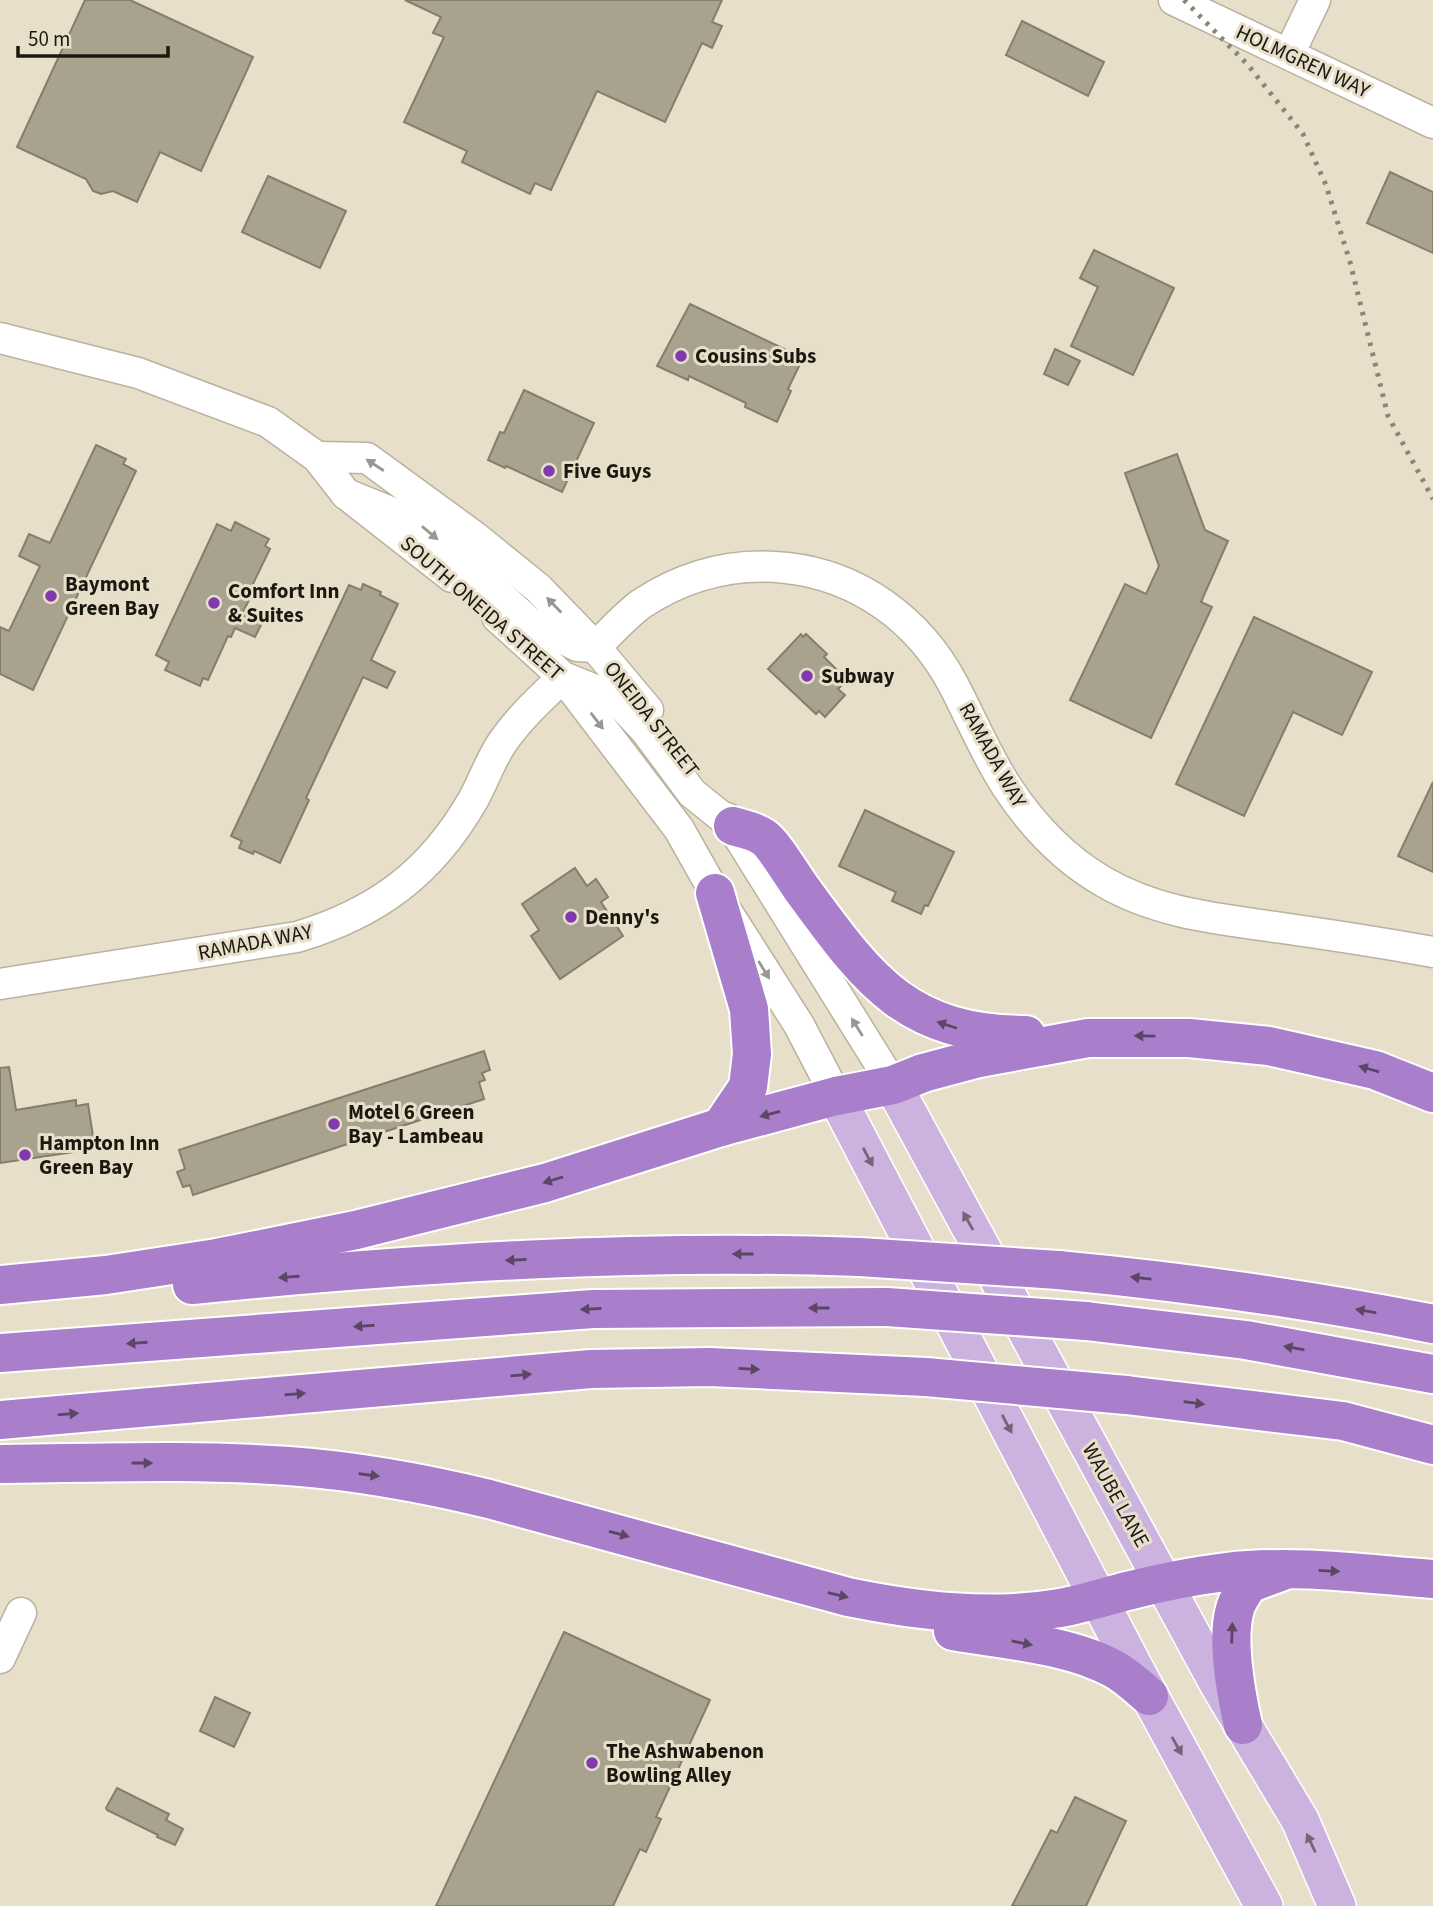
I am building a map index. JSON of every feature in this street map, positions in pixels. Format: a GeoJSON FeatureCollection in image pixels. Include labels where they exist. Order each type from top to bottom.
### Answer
{"type":"FeatureCollection","features":[{"type":"Feature","properties":{"kind":"highway"},"geometry":{"type":"LineString","coordinates":[[733,826],[764,837],[834,932],[883,989],[932,1020],[990,1035],[1177,1037],[1269,1046],[1375,1070],[1433,1093]]}},
{"type":"Feature","properties":{"kind":"highway"},"geometry":{"type":"LineString","coordinates":[[715,892],[749,1009],[752,1054],[748,1087],[721,1127]]}},
{"type":"Feature","properties":{"kind":"highway"},"geometry":{"type":"LineString","coordinates":[[0,1285],[106,1275],[217,1258],[356,1230],[545,1183],[721,1127],[836,1096],[893,1085],[923,1073],[979,1058],[1088,1038]]}},
{"type":"Feature","properties":{"kind":"highway"},"geometry":{"type":"LineString","coordinates":[[0,1300],[508,1260],[697,1254],[860,1257],[1058,1270],[1187,1283],[1297,1299],[1433,1324]]}},
{"type":"Feature","properties":{"kind":"highway"},"geometry":{"type":"LineString","coordinates":[[0,1353],[593,1309],[887,1307],[1086,1321],[1246,1340],[1433,1374]]}},
{"type":"Feature","properties":{"kind":"highway"},"geometry":{"type":"LineString","coordinates":[[0,1420],[591,1369],[709,1367],[926,1377],[1126,1395],[1343,1421],[1433,1445]]}},
{"type":"Feature","properties":{"kind":"highway"},"geometry":{"type":"LineString","coordinates":[[0,1464],[246,1464],[312,1468],[399,1479],[489,1499],[811,1588],[887,1604],[963,1612],[1048,1610],[1164,1583],[1238,1571],[1288,1570],[1433,1579]]}},
{"type":"Feature","properties":{"kind":"highway"},"geometry":{"type":"LineString","coordinates":[[1243,1725],[1237,1699],[1230,1633],[1235,1607],[1248,1584],[1288,1570]]}},
{"type":"Feature","properties":{"kind":"highway"},"geometry":{"type":"LineString","coordinates":[[887,1604],[912,1618],[943,1629],[1090,1659],[1120,1673],[1149,1696]]}},
{"type":"Feature","properties":{"kind":"main road","name":"WAUBE LANE"},"geometry":{"type":"LineString","coordinates":[[893,1085],[1219,1685],[1300,1820],[1337,1906]]}},
{"type":"Feature","properties":{"kind":"main road"},"geometry":{"type":"LineString","coordinates":[[836,1096],[1149,1696],[1264,1906]]}},
{"type":"Feature","properties":{"kind":"street","name":"HOLMGREN WAY"},"geometry":{"type":"LineString","coordinates":[[1174,0],[1433,122]]}},
{"type":"Feature","properties":{"kind":"street"},"geometry":{"type":"LineString","coordinates":[[1289,54],[1315,0]]}},
{"type":"Feature","properties":{"kind":"street","name":"SOUTH ONEIDA STREET"},"geometry":{"type":"LineString","coordinates":[[0,338],[138,373],[268,422],[317,457],[346,494],[443,569],[563,677],[679,829],[715,892],[799,1025],[836,1096]]}},
{"type":"Feature","properties":{"kind":"street","name":"ONEIDA STREET"},"geometry":{"type":"LineString","coordinates":[[317,457],[367,458],[475,537],[538,588],[594,647],[642,703],[733,826],[893,1085]]}},
{"type":"Feature","properties":{"kind":"street"},"geometry":{"type":"LineString","coordinates":[[346,494],[422,525],[528,621],[577,646],[594,647]]}},
{"type":"Feature","properties":{"kind":"street","name":"RAMADA WAY"},"geometry":{"type":"LineString","coordinates":[[594,647],[639,606],[671,587],[702,575],[735,568],[768,566],[807,570],[834,578],[867,593],[892,609],[918,633],[952,681],[1006,785],[1028,816],[1059,849],[1104,882],[1161,907],[1199,916],[1433,952]]}},
{"type":"Feature","properties":{"kind":"street"},"geometry":{"type":"LineString","coordinates":[[563,677],[615,698],[646,731],[692,793],[733,826]]}},
{"type":"Feature","properties":{"kind":"street","name":"RAMADA WAY"},"geometry":{"type":"LineString","coordinates":[[0,984],[297,937],[331,927],[364,911],[396,891],[428,862],[453,832],[505,739],[520,719],[563,677]]}},
{"type":"Feature","properties":{"kind":"street"},"geometry":{"type":"LineString","coordinates":[[0,1658],[21,1613]]}},
{"type":"Feature","properties":{"kind":"building"},"geometry":{"type":"Polygon","coordinates":[[[85,0],[130,0],[253,57],[201,171],[160,152],[137,202],[113,191],[101,194],[93,191],[86,179],[17,147],[85,0]]]}},
{"type":"Feature","properties":{"kind":"building"},"geometry":{"type":"Polygon","coordinates":[[[405,0],[722,0],[712,22],[722,26],[712,48],[702,43],[665,122],[597,91],[551,190],[535,183],[530,194],[462,162],[467,151],[404,122],[444,37],[433,33],[441,17],[405,0]]]}},
{"type":"Feature","properties":{"kind":"building"},"geometry":{"type":"Polygon","coordinates":[[[1022,21],[1104,62],[1088,96],[1006,55],[1022,21]]]}},
{"type":"Feature","properties":{"kind":"building"},"geometry":{"type":"Polygon","coordinates":[[[1390,172],[1433,192],[1433,253],[1367,223],[1390,172]]]}},
{"type":"Feature","properties":{"kind":"building"},"geometry":{"type":"Polygon","coordinates":[[[268,176],[346,211],[320,268],[242,232],[268,176]]]}},
{"type":"Feature","properties":{"kind":"building"},"geometry":{"type":"Polygon","coordinates":[[[1094,250],[1174,288],[1133,375],[1071,346],[1098,287],[1080,278],[1094,250]]]}},
{"type":"Feature","properties":{"kind":"building"},"geometry":{"type":"Polygon","coordinates":[[[690,304],[803,358],[788,389],[791,391],[777,422],[745,407],[746,403],[689,376],[688,380],[657,366],[690,304]]]}},
{"type":"Feature","properties":{"kind":"building"},"geometry":{"type":"Polygon","coordinates":[[[1055,349],[1080,361],[1068,385],[1044,374],[1055,349]]]}},
{"type":"Feature","properties":{"kind":"building"},"geometry":{"type":"Polygon","coordinates":[[[524,390],[594,423],[562,492],[488,460],[500,432],[504,433],[524,390]]]}},
{"type":"Feature","properties":{"kind":"building","name":"Baymont Green Bay"},"geometry":{"type":"Polygon","coordinates":[[[96,445],[126,459],[123,464],[136,471],[33,690],[0,674],[0,627],[9,631],[40,566],[19,556],[29,534],[50,543],[96,445]]]}},
{"type":"Feature","properties":{"kind":"building"},"geometry":{"type":"Polygon","coordinates":[[[1177,454],[1205,530],[1228,541],[1201,602],[1212,607],[1151,738],[1070,700],[1125,584],[1146,594],[1159,566],[1125,473],[1177,454]]]}},
{"type":"Feature","properties":{"kind":"building","name":"Comfort Inn & Suites"},"geometry":{"type":"Polygon","coordinates":[[[235,522],[269,539],[265,546],[270,549],[249,592],[252,594],[242,614],[262,623],[255,637],[235,628],[231,637],[228,636],[208,680],[203,678],[200,686],[165,670],[169,662],[156,655],[217,524],[231,531],[235,522]]]}},
{"type":"Feature","properties":{"kind":"building"},"geometry":{"type":"Polygon","coordinates":[[[363,584],[398,604],[371,660],[395,672],[387,688],[363,677],[306,798],[309,800],[280,863],[254,851],[253,854],[239,848],[242,841],[231,836],[349,585],[361,590],[363,584]]]}},
{"type":"Feature","properties":{"kind":"building"},"geometry":{"type":"Polygon","coordinates":[[[1254,617],[1372,672],[1342,735],[1293,712],[1244,816],[1176,784],[1254,617]]]}},
{"type":"Feature","properties":{"kind":"building"},"geometry":{"type":"Polygon","coordinates":[[[801,634],[803,637],[806,634],[827,654],[824,657],[847,680],[838,689],[845,695],[825,717],[819,711],[816,714],[768,669],[801,634]]]}},
{"type":"Feature","properties":{"kind":"building"},"geometry":{"type":"Polygon","coordinates":[[[1433,782],[1433,872],[1398,856],[1433,782]]]}},
{"type":"Feature","properties":{"kind":"building"},"geometry":{"type":"Polygon","coordinates":[[[865,810],[954,852],[928,906],[925,905],[921,914],[892,901],[896,892],[839,866],[865,810]]]}},
{"type":"Feature","properties":{"kind":"building","name":"Denny's"},"geometry":{"type":"Polygon","coordinates":[[[575,868],[587,886],[596,879],[608,897],[601,902],[623,936],[560,979],[531,936],[539,930],[522,904],[575,868]]]}},
{"type":"Feature","properties":{"kind":"building"},"geometry":{"type":"Polygon","coordinates":[[[484,1051],[490,1070],[482,1073],[485,1080],[479,1082],[484,1099],[193,1195],[190,1185],[183,1187],[177,1172],[185,1169],[179,1150],[484,1051]]]}},
{"type":"Feature","properties":{"kind":"building","name":"Hampton Inn Green Bay"},"geometry":{"type":"Polygon","coordinates":[[[9,1067],[16,1110],[76,1100],[76,1106],[88,1104],[95,1149],[0,1163],[0,1068],[9,1067]]]}},
{"type":"Feature","properties":{"kind":"building","name":"The Ashwabenon Bowling Alley"},"geometry":{"type":"Polygon","coordinates":[[[564,1632],[710,1700],[656,1817],[661,1819],[646,1852],[640,1849],[613,1906],[436,1906],[564,1632]]]}},
{"type":"Feature","properties":{"kind":"building"},"geometry":{"type":"Polygon","coordinates":[[[215,1697],[250,1713],[234,1747],[200,1731],[215,1697]]]}},
{"type":"Feature","properties":{"kind":"building"},"geometry":{"type":"Polygon","coordinates":[[[117,1788],[169,1814],[166,1820],[183,1829],[175,1845],[107,1810],[117,1788]]]}},
{"type":"Feature","properties":{"kind":"building"},"geometry":{"type":"Polygon","coordinates":[[[1075,1797],[1126,1821],[1086,1906],[1012,1906],[1051,1830],[1057,1833],[1075,1797]]]}},
{"type":"Feature","properties":{"kind":"railway"},"geometry":{"type":"LineString","coordinates":[[1184,0],[1248,65],[1303,134],[1326,185],[1350,262],[1388,416],[1433,499]]}},
{"type":"Feature","properties":{"kind":"place","name":"Cousins Subs"},"geometry":{"type":"Point","coordinates":[681,356]}},
{"type":"Feature","properties":{"kind":"place","name":"Five Guys"},"geometry":{"type":"Point","coordinates":[549,471]}},
{"type":"Feature","properties":{"kind":"place","name":"Baymont Green Bay"},"geometry":{"type":"Point","coordinates":[51,596]}},
{"type":"Feature","properties":{"kind":"place","name":"Comfort Inn & Suites"},"geometry":{"type":"Point","coordinates":[214,603]}},
{"type":"Feature","properties":{"kind":"place","name":"Subway"},"geometry":{"type":"Point","coordinates":[807,676]}},
{"type":"Feature","properties":{"kind":"place","name":"Denny's"},"geometry":{"type":"Point","coordinates":[571,917]}},
{"type":"Feature","properties":{"kind":"place","name":"Motel 6 Green Bay - Lambeau"},"geometry":{"type":"Point","coordinates":[334,1124]}},
{"type":"Feature","properties":{"kind":"place","name":"Hampton Inn Green Bay"},"geometry":{"type":"Point","coordinates":[25,1155]}},
{"type":"Feature","properties":{"kind":"place","name":"The Ashwabenon Bowling Alley"},"geometry":{"type":"Point","coordinates":[592,1763]}}]}
